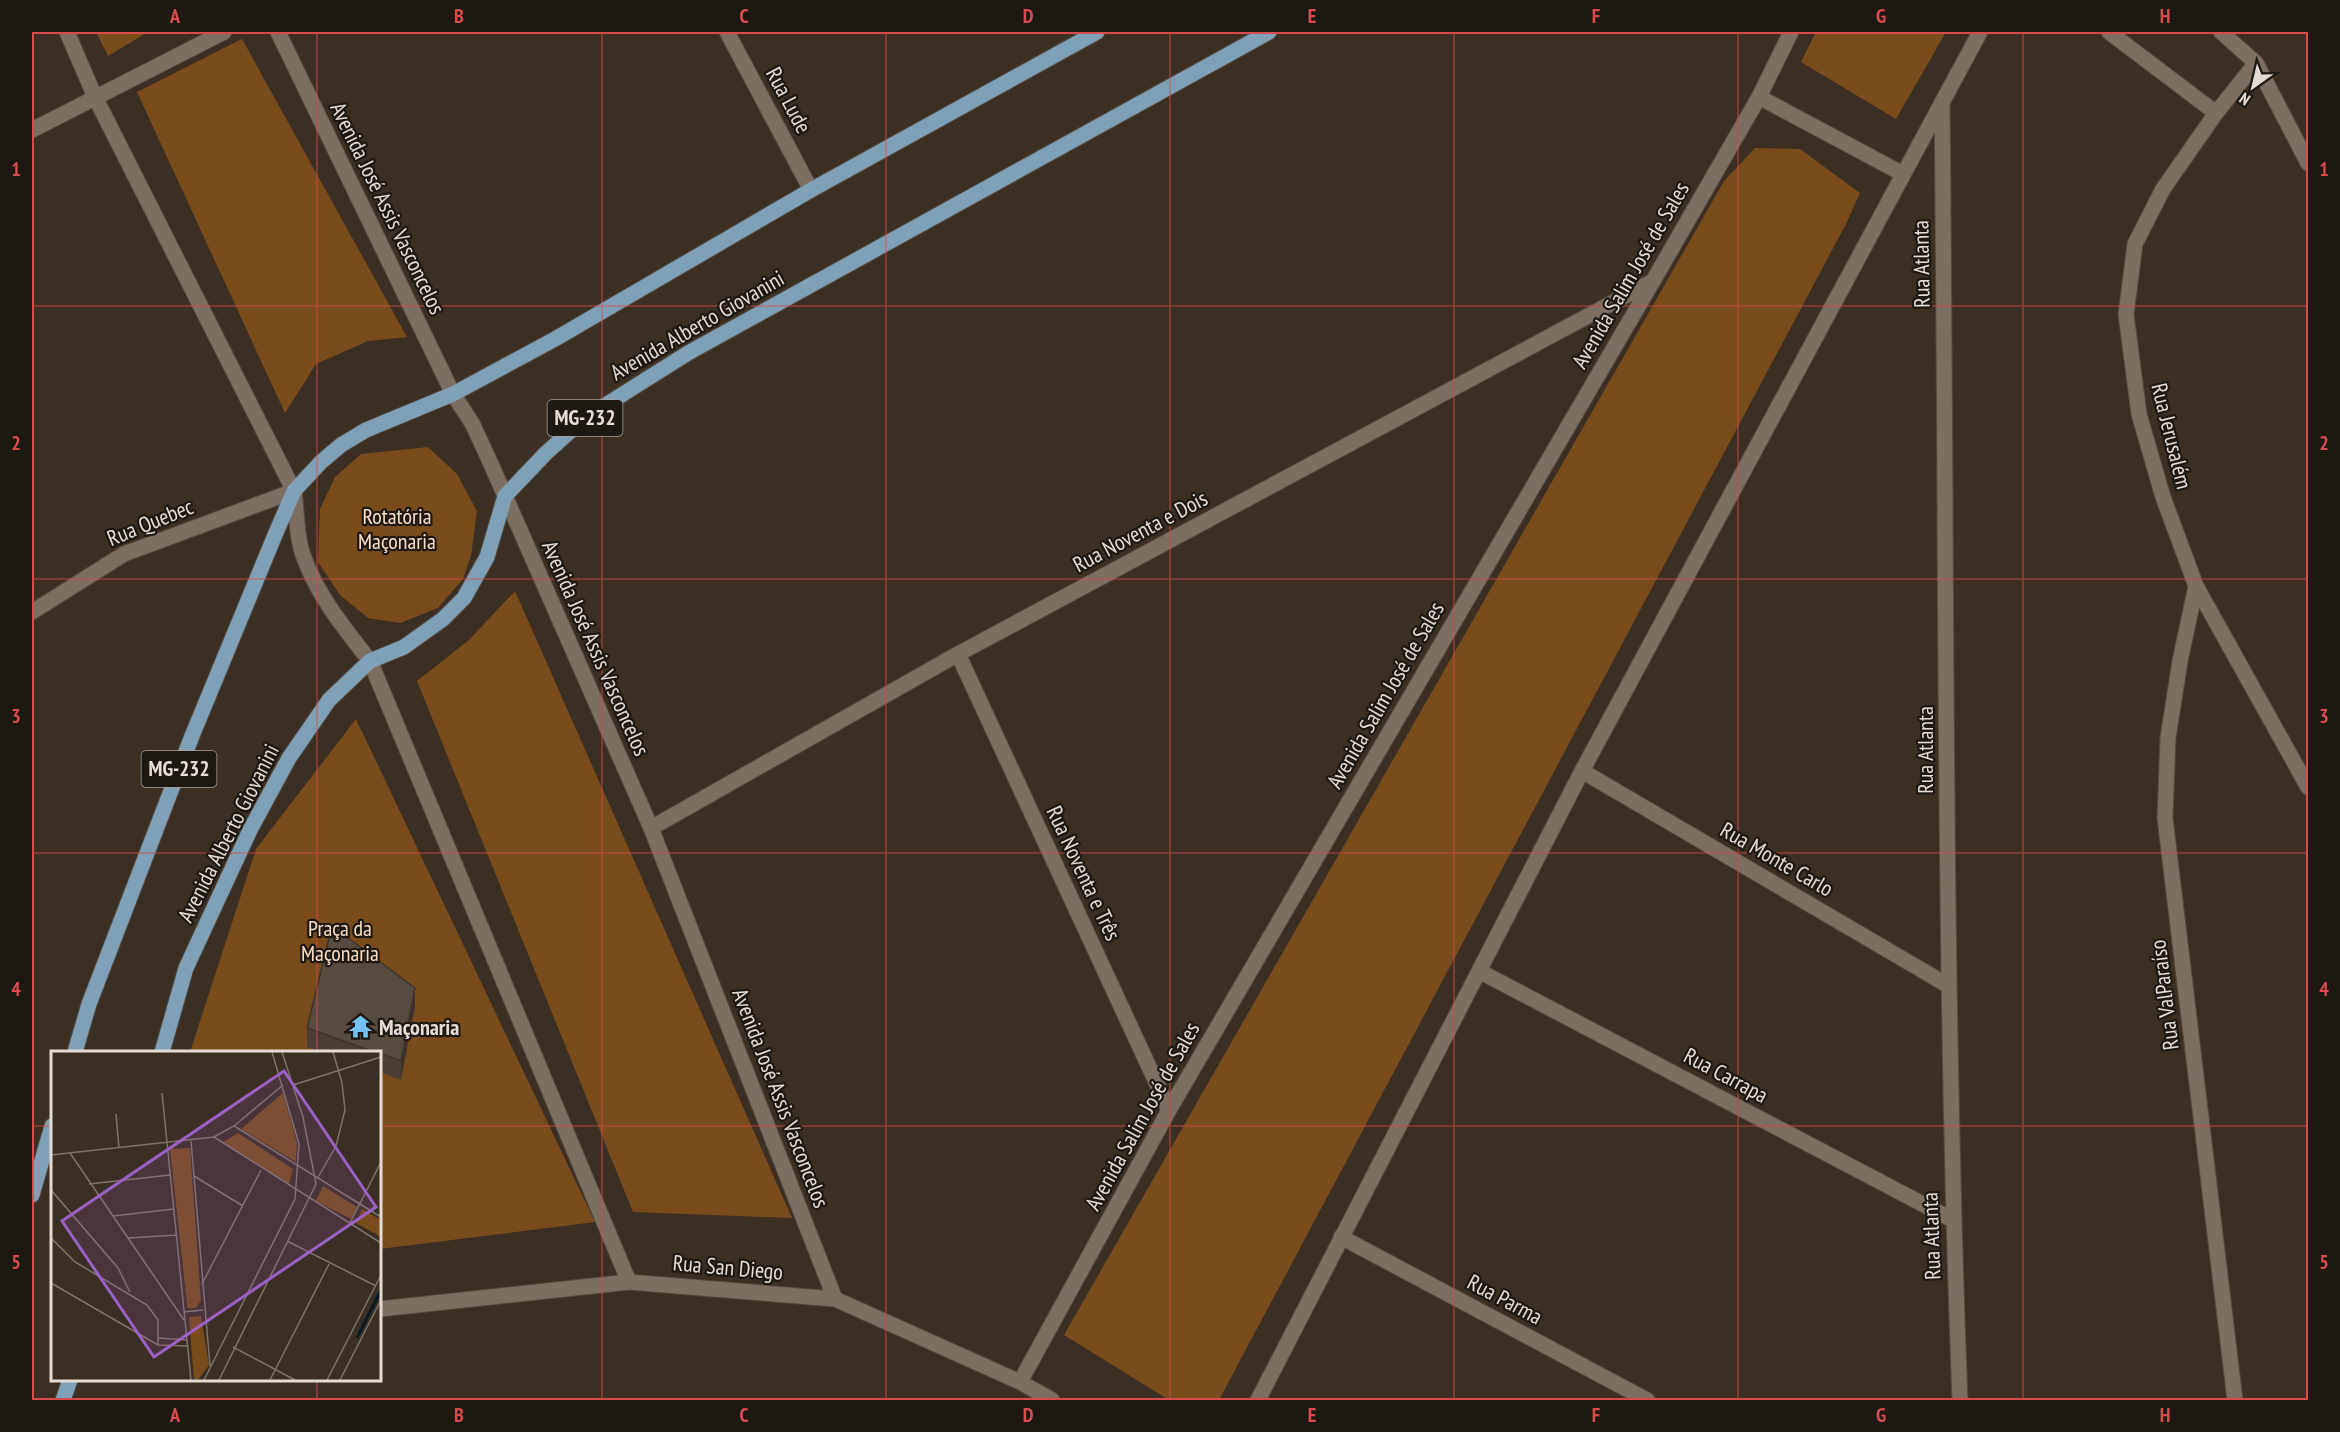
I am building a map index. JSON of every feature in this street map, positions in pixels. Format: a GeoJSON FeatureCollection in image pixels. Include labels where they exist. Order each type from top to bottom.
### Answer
{"type":"FeatureCollection","features":[{"type":"Feature","properties":{"kind":"main road","name":"MG-232"},"geometry":{"type":"LineString","coordinates":[[76,1051],[89,1004],[187,747],[294,491],[341,445],[366,430],[453,394],[555,339],[811,190],[1097,32]]}},
{"type":"Feature","properties":{"kind":"main road","name":"Avenida Alberto Giovanini"},"geometry":{"type":"LineString","coordinates":[[163,1051],[186,969],[250,830],[289,758],[329,700],[370,661],[404,647],[444,619],[464,598],[488,557],[505,496],[546,453],[585,418],[688,352],[1269,32]]}},
{"type":"Feature","properties":{"kind":"main road"},"geometry":{"type":"LineString","coordinates":[[32,1195],[51,1129]]}},
{"type":"Feature","properties":{"kind":"main road"},"geometry":{"type":"LineString","coordinates":[[63,1401],[70,1381]]}},
{"type":"Feature","properties":{"kind":"street"},"geometry":{"type":"LineString","coordinates":[[67,32],[95,98],[294,491],[302,553],[339,622],[370,661],[630,1281]]}},
{"type":"Feature","properties":{"kind":"street"},"geometry":{"type":"LineString","coordinates":[[32,130],[224,32]]}},
{"type":"Feature","properties":{"kind":"street","name":"Avenida José Assis Vasconcelos"},"geometry":{"type":"LineString","coordinates":[[278,32],[453,394],[472,423],[651,828],[835,1299]]}},
{"type":"Feature","properties":{"kind":"street","name":"Rua Lude"},"geometry":{"type":"LineString","coordinates":[[728,32],[811,190]]}},
{"type":"Feature","properties":{"kind":"street","name":"Avenida Salim José de Sales"},"geometry":{"type":"LineString","coordinates":[[1020,1382],[1169,1110],[1653,281],[1759,97],[1791,32]]}},
{"type":"Feature","properties":{"kind":"street"},"geometry":{"type":"LineString","coordinates":[[1258,1401],[1582,771],[1980,32]]}},
{"type":"Feature","properties":{"kind":"street"},"geometry":{"type":"LineString","coordinates":[[2109,32],[2216,113]]}},
{"type":"Feature","properties":{"kind":"street"},"geometry":{"type":"LineString","coordinates":[[2221,32],[2256,63],[2308,163]]}},
{"type":"Feature","properties":{"kind":"street","name":"Rua Jerusalém"},"geometry":{"type":"LineString","coordinates":[[2256,63],[2216,113],[2163,189],[2135,244],[2126,314],[2139,414],[2163,497],[2196,586],[2308,787]]}},
{"type":"Feature","properties":{"kind":"street"},"geometry":{"type":"LineString","coordinates":[[1759,97],[1903,174]]}},
{"type":"Feature","properties":{"kind":"street","name":"Rua Atlanta"},"geometry":{"type":"LineString","coordinates":[[1942,99],[1949,986],[1953,1220],[1960,1401]]}},
{"type":"Feature","properties":{"kind":"street","name":"Rua Noventa e Dois"},"geometry":{"type":"LineString","coordinates":[[651,828],[958,654],[1653,281]]}},
{"type":"Feature","properties":{"kind":"street","name":"Rua Quebec"},"geometry":{"type":"LineString","coordinates":[[32,612],[124,554],[294,491]]}},
{"type":"Feature","properties":{"kind":"street","name":"Rua ValParaíso"},"geometry":{"type":"LineString","coordinates":[[2196,586],[2180,661],[2168,738],[2165,818],[2235,1401]]}},
{"type":"Feature","properties":{"kind":"street","name":"Rua Noventa e Três"},"geometry":{"type":"LineString","coordinates":[[958,654],[1169,1110]]}},
{"type":"Feature","properties":{"kind":"street","name":"Rua Monte Carlo"},"geometry":{"type":"LineString","coordinates":[[1582,771],[1949,986]]}},
{"type":"Feature","properties":{"kind":"street","name":"Rua Carrapa"},"geometry":{"type":"LineString","coordinates":[[1479,971],[1953,1220]]}},
{"type":"Feature","properties":{"kind":"street","name":"Rua Parma"},"geometry":{"type":"LineString","coordinates":[[1341,1237],[1647,1401]]}},
{"type":"Feature","properties":{"kind":"street","name":"Rua San Diego"},"geometry":{"type":"LineString","coordinates":[[381,1309],[630,1281],[835,1299],[1020,1382],[1052,1401]]}},
{"type":"Feature","properties":{"kind":"green space"},"geometry":{"type":"Polygon","coordinates":[[[96,32],[148,32],[108,56],[96,32]]]}},
{"type":"Feature","properties":{"kind":"green space"},"geometry":{"type":"Polygon","coordinates":[[[1816,32],[1946,32],[1896,119],[1801,62],[1816,32]]]}},
{"type":"Feature","properties":{"kind":"green space"},"geometry":{"type":"Polygon","coordinates":[[[242,39],[407,337],[368,341],[316,364],[285,413],[137,92],[242,39]]]}},
{"type":"Feature","properties":{"kind":"green space"},"geometry":{"type":"Polygon","coordinates":[[[1755,148],[1800,149],[1860,193],[1846,224],[1219,1400],[1169,1400],[1064,1335],[1724,181],[1755,148]]]}},
{"type":"Feature","properties":{"kind":"green space","name":"Rotatória Maçonaria"},"geometry":{"type":"Polygon","coordinates":[[[428,447],[457,474],[477,511],[471,556],[463,579],[438,608],[400,623],[368,618],[340,595],[318,562],[320,509],[335,477],[361,454],[428,447]]]}},
{"type":"Feature","properties":{"kind":"green space"},"geometry":{"type":"Polygon","coordinates":[[[515,591],[792,1218],[633,1212],[417,681],[469,640],[515,591]]]}},
{"type":"Feature","properties":{"kind":"green space","name":"Praça da Maçonaria"},"geometry":{"type":"Polygon","coordinates":[[[356,719],[595,1222],[381,1249],[381,1051],[190,1051],[256,849],[356,719]]]}},
{"type":"Feature","properties":{"kind":"building","name":"Maçonaria"},"geometry":{"type":"Polygon","coordinates":[[[332,926],[415,988],[401,1061],[381,1053],[381,1051],[371,1051],[307,1028],[332,926]]]}},
{"type":"Feature","properties":{"kind":"place","name":"Maçonaria"},"geometry":{"type":"Point","coordinates":[361,1027]}}]}
